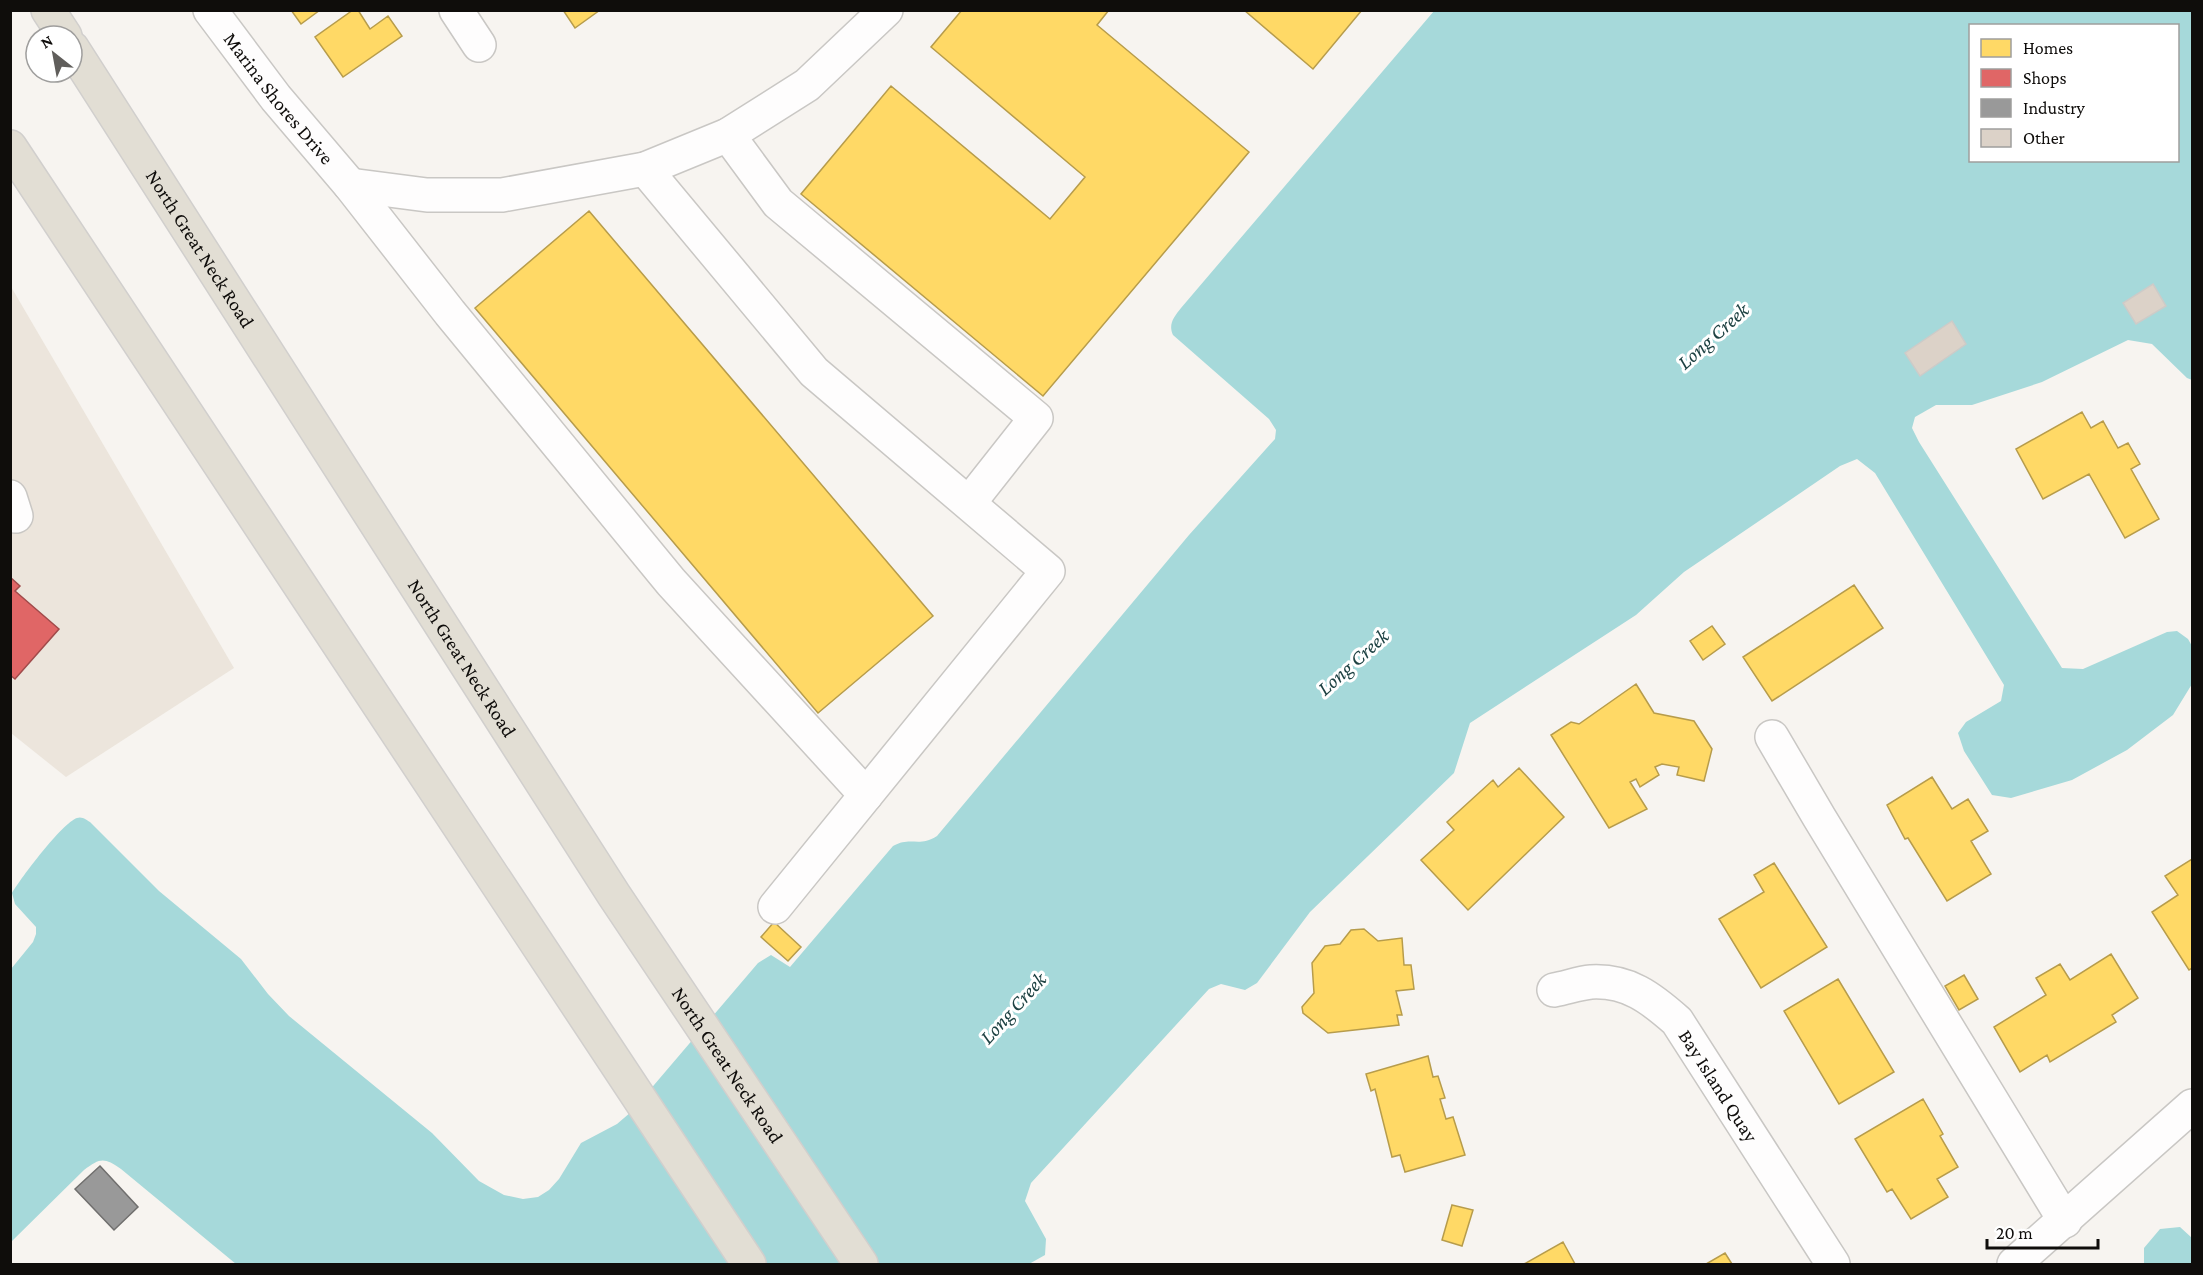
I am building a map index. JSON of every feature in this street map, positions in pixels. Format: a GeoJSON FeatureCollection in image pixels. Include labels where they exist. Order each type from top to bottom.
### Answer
{"type":"FeatureCollection","features":[{"type":"Feature","properties":{"kind":"main road"},"geometry":{"type":"LineString","coordinates":[[48,10],[57,24]]}},
{"type":"Feature","properties":{"kind":"main road","name":"North Great Neck Road"},"geometry":{"type":"LineString","coordinates":[[84,67],[633,925],[861,1264]]}},
{"type":"Feature","properties":{"kind":"main road"},"geometry":{"type":"LineString","coordinates":[[10,147],[749,1264]]}},
{"type":"Feature","properties":{"kind":"street","name":"Marina Shores Drive"},"geometry":{"type":"LineString","coordinates":[[210,10],[276,98],[350,185],[450,314],[671,582],[866,795]]}},
{"type":"Feature","properties":{"kind":"street"},"geometry":{"type":"LineString","coordinates":[[456,10],[479,45]]}},
{"type":"Feature","properties":{"kind":"street"},"geometry":{"type":"LineString","coordinates":[[350,185],[427,195],[502,195],[645,169],[728,135],[807,85],[886,10]]}},
{"type":"Feature","properties":{"kind":"street"},"geometry":{"type":"LineString","coordinates":[[728,135],[778,203],[1036,418],[969,503]]}},
{"type":"Feature","properties":{"kind":"street"},"geometry":{"type":"LineString","coordinates":[[645,169],[814,372],[1048,571],[775,907]]}},
{"type":"Feature","properties":{"kind":"street"},"geometry":{"type":"LineString","coordinates":[[10,497],[16,516],[10,511]]}},
{"type":"Feature","properties":{"kind":"street"},"geometry":{"type":"LineString","coordinates":[[1772,737],[2065,1221]]}},
{"type":"Feature","properties":{"kind":"street","name":"Bay Island Quay"},"geometry":{"type":"LineString","coordinates":[[1554,990],[1590,982],[1621,985],[1650,997],[1677,1021],[1833,1264]]}},
{"type":"Feature","properties":{"kind":"street"},"geometry":{"type":"LineString","coordinates":[[2014,1264],[2193,1106]]}},
{"type":"Feature","properties":{"kind":"shaded area"},"geometry":{"type":"Polygon","coordinates":[[[10,285],[234,668],[66,777],[11,733],[10,285]]]}},
{"type":"Feature","properties":{"kind":"water","name":"Long Creek"},"geometry":{"type":"Polygon","coordinates":[[[1434,11],[2192,11],[2192,380],[2187,378],[2152,344],[2128,340],[2042,382],[1972,405],[1936,405],[1915,417],[1912,428],[2062,668],[2083,669],[2167,632],[2177,631],[2188,639],[2192,646],[2192,684],[2173,715],[2127,750],[2072,780],[2011,798],[1992,795],[1964,751],[1958,733],[1966,722],[2001,701],[2004,685],[1875,473],[1857,459],[1840,466],[1684,572],[1636,615],[1470,723],[1454,773],[1310,912],[1257,983],[1245,990],[1221,984],[1209,989],[1031,1183],[1025,1201],[1046,1239],[1045,1255],[1029,1264],[236,1264],[121,1169],[102,1160],[84,1170],[11,1242],[11,969],[33,942],[36,934],[36,927],[15,904],[12,893],[52,840],[70,822],[79,818],[90,822],[159,891],[241,959],[268,994],[289,1016],[432,1133],[479,1181],[504,1195],[523,1199],[538,1197],[549,1190],[559,1179],[581,1143],[617,1124],[631,1112],[758,963],[771,955],[790,967],[893,846],[905,842],[925,841],[937,836],[1189,535],[1275,439],[1276,430],[1269,419],[1173,335],[1171,324],[1434,11]]]}},
{"type":"Feature","properties":{"kind":"water"},"geometry":{"type":"Polygon","coordinates":[[[2180,1227],[2192,1238],[2192,1264],[2144,1264],[2144,1248],[2160,1229],[2180,1227]]]}},
{"type":"Feature","properties":{"kind":"building: Homes"},"geometry":{"type":"Polygon","coordinates":[[[291,10],[320,10],[301,24],[291,10]]]}},
{"type":"Feature","properties":{"kind":"building: Homes"},"geometry":{"type":"Polygon","coordinates":[[[353,10],[358,10],[370,29],[388,16],[402,36],[343,77],[315,37],[353,10]]]}},
{"type":"Feature","properties":{"kind":"building: Homes"},"geometry":{"type":"Polygon","coordinates":[[[563,10],[600,10],[575,28],[563,10]]]}},
{"type":"Feature","properties":{"kind":"building: Homes"},"geometry":{"type":"Polygon","coordinates":[[[962,10],[1109,10],[1097,25],[1249,152],[1043,396],[801,194],[891,86],[1050,219],[1085,177],[931,47],[962,10]]]}},
{"type":"Feature","properties":{"kind":"building: Homes"},"geometry":{"type":"Polygon","coordinates":[[[1244,10],[1362,10],[1313,69],[1244,10]]]}},
{"type":"Feature","properties":{"kind":"building: Homes"},"geometry":{"type":"Polygon","coordinates":[[[589,211],[933,616],[818,713],[475,308],[589,211]]]}},
{"type":"Feature","properties":{"kind":"building: Homes"},"geometry":{"type":"Polygon","coordinates":[[[2082,412],[2091,428],[2103,421],[2118,448],[2128,443],[2140,464],[2131,469],[2159,519],[2125,538],[2089,474],[2043,499],[2016,449],[2082,412]]]}},
{"type":"Feature","properties":{"kind":"building: Homes"},"geometry":{"type":"Polygon","coordinates":[[[1854,585],[1883,628],[1772,701],[1743,657],[1854,585]]]}},
{"type":"Feature","properties":{"kind":"building: Homes"},"geometry":{"type":"Polygon","coordinates":[[[1712,626],[1725,644],[1703,660],[1690,641],[1712,626]]]}},
{"type":"Feature","properties":{"kind":"building: Homes"},"geometry":{"type":"Polygon","coordinates":[[[1636,684],[1654,713],[1694,721],[1712,749],[1704,781],[1677,775],[1679,767],[1662,764],[1655,767],[1659,775],[1640,787],[1636,779],[1630,782],[1647,809],[1609,828],[1551,735],[1571,722],[1579,724],[1636,684]]]}},
{"type":"Feature","properties":{"kind":"building: Homes"},"geometry":{"type":"Polygon","coordinates":[[[1519,768],[1564,817],[1468,910],[1421,860],[1454,830],[1447,822],[1493,780],[1498,787],[1519,768]]]}},
{"type":"Feature","properties":{"kind":"building: Homes"},"geometry":{"type":"Polygon","coordinates":[[[1932,777],[1952,809],[1968,799],[1988,831],[1971,841],[1991,874],[1947,901],[1908,838],[1905,839],[1887,805],[1932,777]]]}},
{"type":"Feature","properties":{"kind":"building: Homes"},"geometry":{"type":"Polygon","coordinates":[[[2192,859],[2192,968],[2189,970],[2152,912],[2178,895],[2165,876],[2192,859]]]}},
{"type":"Feature","properties":{"kind":"building: Homes"},"geometry":{"type":"Polygon","coordinates":[[[1774,863],[1827,947],[1761,988],[1719,919],[1764,892],[1754,875],[1774,863]]]}},
{"type":"Feature","properties":{"kind":"building: Homes"},"geometry":{"type":"Polygon","coordinates":[[[774,922],[801,947],[788,961],[761,937],[774,922]]]}},
{"type":"Feature","properties":{"kind":"building: Homes"},"geometry":{"type":"Polygon","coordinates":[[[1364,929],[1378,941],[1402,938],[1404,965],[1411,965],[1414,989],[1396,991],[1402,1015],[1397,1015],[1399,1025],[1328,1033],[1303,1013],[1302,1007],[1314,993],[1312,963],[1325,946],[1340,944],[1351,930],[1364,929]]]}},
{"type":"Feature","properties":{"kind":"building: Homes"},"geometry":{"type":"Polygon","coordinates":[[[2111,954],[2138,998],[2112,1015],[2116,1022],[2050,1062],[2047,1055],[2020,1072],[1994,1027],[2046,995],[2036,978],[2060,964],[2070,980],[2111,954]]]}},
{"type":"Feature","properties":{"kind":"building: Homes"},"geometry":{"type":"Polygon","coordinates":[[[1964,975],[1978,999],[1959,1010],[1945,986],[1964,975]]]}},
{"type":"Feature","properties":{"kind":"building: Homes"},"geometry":{"type":"Polygon","coordinates":[[[1838,979],[1894,1072],[1839,1104],[1784,1011],[1838,979]]]}},
{"type":"Feature","properties":{"kind":"building: Homes"},"geometry":{"type":"Polygon","coordinates":[[[1428,1056],[1433,1077],[1438,1076],[1445,1098],[1440,1099],[1446,1119],[1453,1117],[1465,1155],[1405,1172],[1400,1155],[1392,1157],[1375,1089],[1371,1091],[1366,1074],[1428,1056]]]}},
{"type":"Feature","properties":{"kind":"building: Homes"},"geometry":{"type":"Polygon","coordinates":[[[1923,1099],[1943,1134],[1940,1136],[1958,1167],[1937,1179],[1948,1197],[1911,1219],[1892,1189],[1887,1192],[1855,1139],[1923,1099]]]}},
{"type":"Feature","properties":{"kind":"building: Homes"},"geometry":{"type":"Polygon","coordinates":[[[1452,1205],[1473,1210],[1462,1246],[1442,1240],[1452,1205]]]}},
{"type":"Feature","properties":{"kind":"building: Homes"},"geometry":{"type":"Polygon","coordinates":[[[1563,1242],[1575,1264],[1524,1264],[1563,1242]]]}},
{"type":"Feature","properties":{"kind":"building: Homes"},"geometry":{"type":"Polygon","coordinates":[[[1725,1253],[1732,1264],[1706,1264],[1725,1253]]]}},
{"type":"Feature","properties":{"kind":"building: Shops"},"geometry":{"type":"Polygon","coordinates":[[[10,577],[20,586],[15,591],[59,629],[15,679],[10,675],[10,577]]]}},
{"type":"Feature","properties":{"kind":"building: Industry"},"geometry":{"type":"Polygon","coordinates":[[[100,1166],[138,1207],[114,1230],[75,1189],[100,1166]]]}},
{"type":"Feature","properties":{"kind":"building: Other"},"geometry":{"type":"Polygon","coordinates":[[[2153,284],[2166,306],[2136,324],[2123,303],[2153,284]]]}},
{"type":"Feature","properties":{"kind":"building: Other"},"geometry":{"type":"Polygon","coordinates":[[[1952,321],[1966,344],[1920,376],[1905,353],[1952,321]]]}}]}
